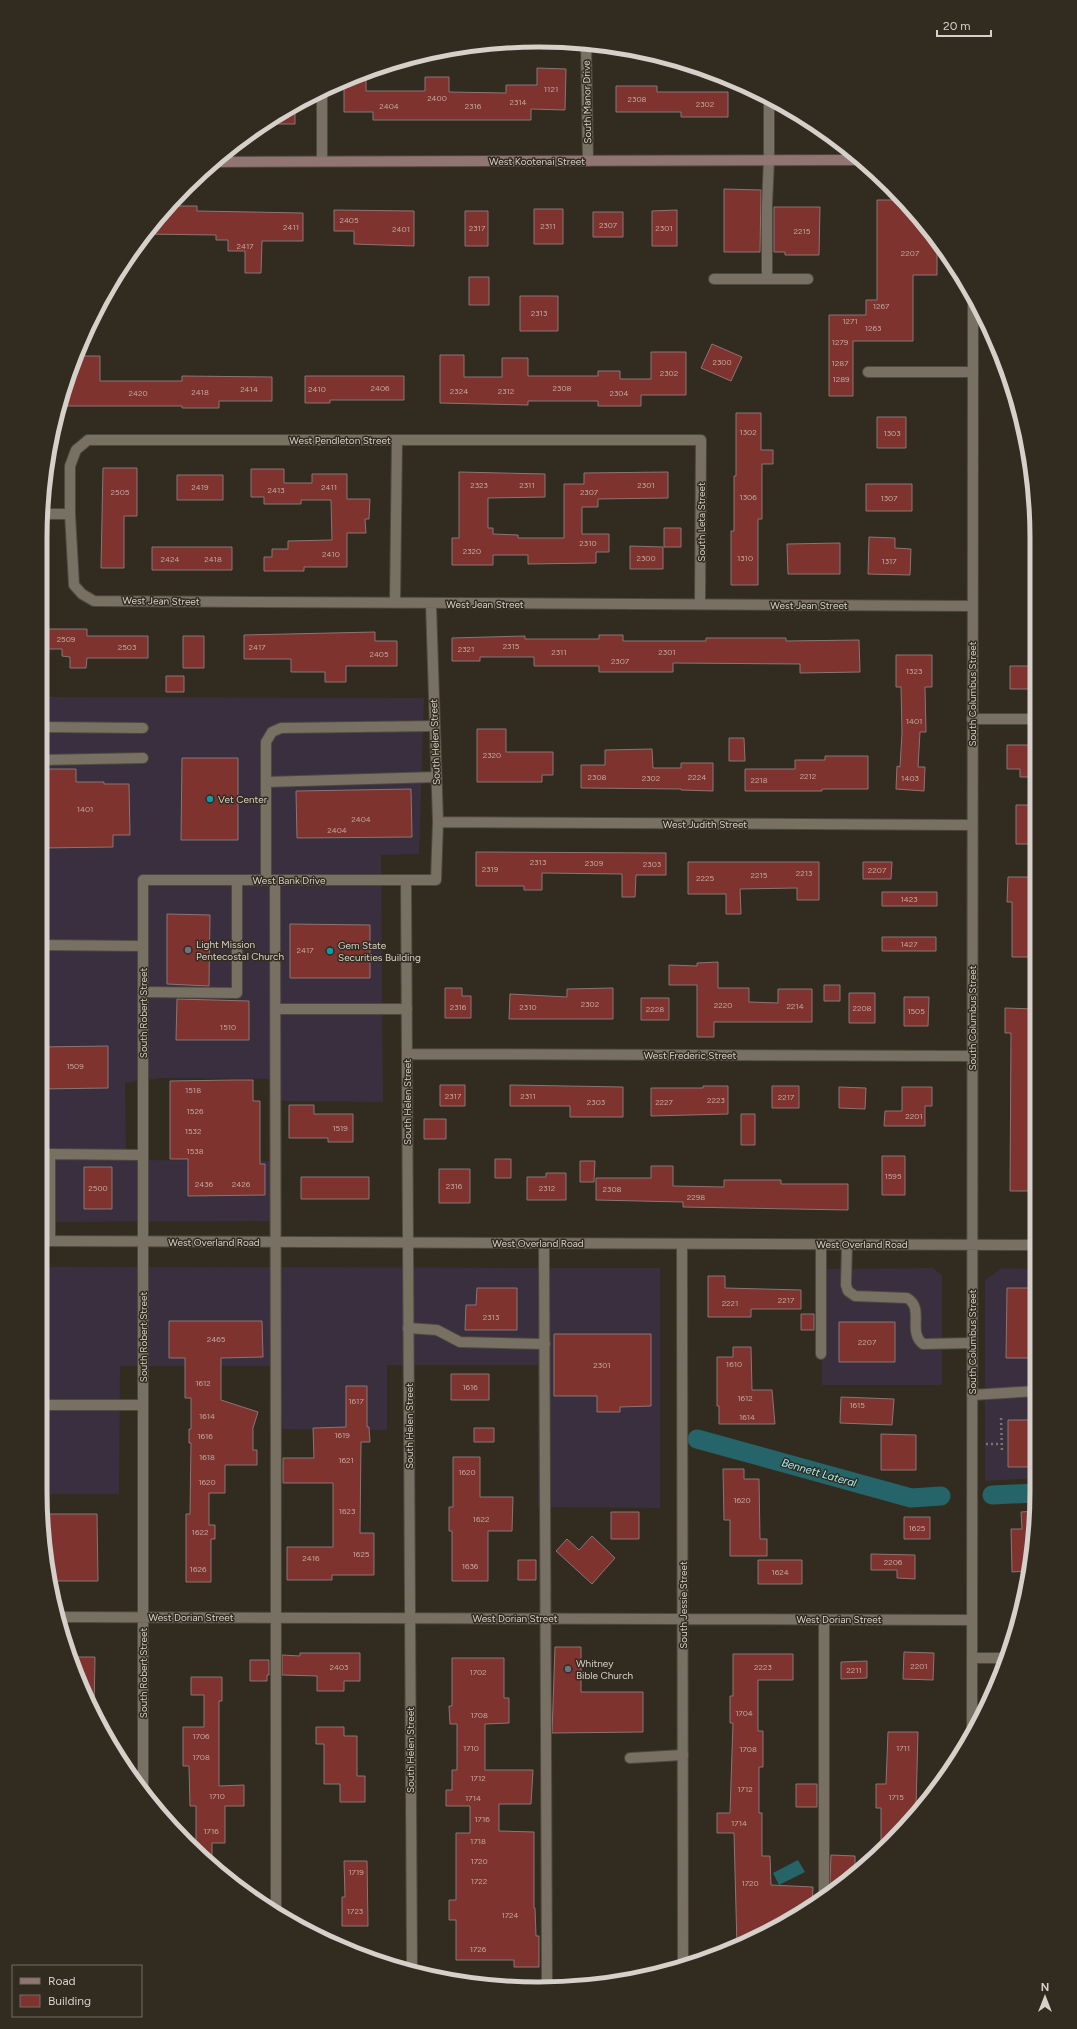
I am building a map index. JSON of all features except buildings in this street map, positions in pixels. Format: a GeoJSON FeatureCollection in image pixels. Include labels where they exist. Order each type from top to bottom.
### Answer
{"type":"FeatureCollection","features":[{"type":"Feature","properties":{"kind":"main road","name":"West Kootenai Street"},"geometry":{"type":"LineString","coordinates":[[223,162],[852,160]]}},
{"type":"Feature","properties":{"kind":"street","name":"South Manor Drive"},"geometry":{"type":"LineString","coordinates":[[586,49],[588,161]]}},
{"type":"Feature","properties":{"kind":"street"},"geometry":{"type":"LineString","coordinates":[[322,98],[322,161]]}},
{"type":"Feature","properties":{"kind":"street"},"geometry":{"type":"LineString","coordinates":[[767,279],[769,105]]}},
{"type":"Feature","properties":{"kind":"street"},"geometry":{"type":"LineString","coordinates":[[714,279],[808,279]]}},
{"type":"Feature","properties":{"kind":"street","name":"South Columbus Street"},"geometry":{"type":"LineString","coordinates":[[972,1721],[973,310]]}},
{"type":"Feature","properties":{"kind":"street"},"geometry":{"type":"LineString","coordinates":[[868,372],[973,372]]}},
{"type":"Feature","properties":{"kind":"street","name":"West Pendleton Street"},"geometry":{"type":"LineString","coordinates":[[70,514],[70,466],[76,450],[88,440],[701,440]]}},
{"type":"Feature","properties":{"kind":"street"},"geometry":{"type":"LineString","coordinates":[[395,603],[397,440]]}},
{"type":"Feature","properties":{"kind":"street","name":"South Leta Street"},"geometry":{"type":"LineString","coordinates":[[700,604],[701,440]]}},
{"type":"Feature","properties":{"kind":"street"},"geometry":{"type":"LineString","coordinates":[[48,514],[70,514]]}},
{"type":"Feature","properties":{"kind":"street","name":"West Jean Street"},"geometry":{"type":"LineString","coordinates":[[70,514],[74,585],[82,594],[94,600],[431,604],[972,606]]}},
{"type":"Feature","properties":{"kind":"street","name":"South Helen Street"},"geometry":{"type":"LineString","coordinates":[[431,604],[438,822],[436,880]]}},
{"type":"Feature","properties":{"kind":"street"},"geometry":{"type":"LineString","coordinates":[[972,719],[1030,719]]}},
{"type":"Feature","properties":{"kind":"street"},"geometry":{"type":"LineString","coordinates":[[276,1906],[274,1617],[277,1242],[276,1009],[266,782],[266,742],[272,732],[281,728],[435,726]]}},
{"type":"Feature","properties":{"kind":"street"},"geometry":{"type":"LineString","coordinates":[[47,727],[143,728]]}},
{"type":"Feature","properties":{"kind":"street"},"geometry":{"type":"LineString","coordinates":[[47,760],[143,758]]}},
{"type":"Feature","properties":{"kind":"street"},"geometry":{"type":"LineString","coordinates":[[266,782],[436,777]]}},
{"type":"Feature","properties":{"kind":"street","name":"West Judith Street"},"geometry":{"type":"LineString","coordinates":[[438,822],[972,825]]}},
{"type":"Feature","properties":{"kind":"street","name":"West Bank Drive"},"geometry":{"type":"LineString","coordinates":[[143,880],[436,880]]}},
{"type":"Feature","properties":{"kind":"street","name":"South Robert Street"},"geometry":{"type":"LineString","coordinates":[[143,880],[143,1782]]}},
{"type":"Feature","properties":{"kind":"street"},"geometry":{"type":"LineString","coordinates":[[143,992],[238,993],[237,880]]}},
{"type":"Feature","properties":{"kind":"street","name":"South Helen Street"},"geometry":{"type":"LineString","coordinates":[[406,880],[412,1965]]}},
{"type":"Feature","properties":{"kind":"street"},"geometry":{"type":"LineString","coordinates":[[47,945],[143,946]]}},
{"type":"Feature","properties":{"kind":"street"},"geometry":{"type":"LineString","coordinates":[[276,1009],[407,1008]]}},
{"type":"Feature","properties":{"kind":"street","name":"West Frederic Street"},"geometry":{"type":"LineString","coordinates":[[407,1054],[972,1056]]}},
{"type":"Feature","properties":{"kind":"street"},"geometry":{"type":"LineString","coordinates":[[47,1206],[50,1154],[143,1155]]}},
{"type":"Feature","properties":{"kind":"street","name":"West Overland Road"},"geometry":{"type":"LineString","coordinates":[[47,1241],[1030,1245]]}},
{"type":"Feature","properties":{"kind":"street"},"geometry":{"type":"LineString","coordinates":[[544,1243],[547,1982]]}},
{"type":"Feature","properties":{"kind":"street","name":"South Jessie Street"},"geometry":{"type":"LineString","coordinates":[[682,1244],[683,1960]]}},
{"type":"Feature","properties":{"kind":"street"},"geometry":{"type":"LineString","coordinates":[[821,1354],[822,1244]]}},
{"type":"Feature","properties":{"kind":"street"},"geometry":{"type":"LineString","coordinates":[[847,1244],[846,1285],[848,1291],[855,1296],[907,1298],[912,1301],[916,1308],[916,1335],[918,1340],[923,1344],[972,1343]]}},
{"type":"Feature","properties":{"kind":"street"},"geometry":{"type":"LineString","coordinates":[[408,1328],[437,1330],[460,1342],[545,1344]]}},
{"type":"Feature","properties":{"kind":"street"},"geometry":{"type":"LineString","coordinates":[[972,1395],[1030,1391]]}},
{"type":"Feature","properties":{"kind":"street"},"geometry":{"type":"LineString","coordinates":[[47,1405],[143,1405]]}},
{"type":"Feature","properties":{"kind":"street","name":"West Dorian Street"},"geometry":{"type":"LineString","coordinates":[[64,1617],[972,1620]]}},
{"type":"Feature","properties":{"kind":"street"},"geometry":{"type":"LineString","coordinates":[[824,1619],[824,1890]]}},
{"type":"Feature","properties":{"kind":"street"},"geometry":{"type":"LineString","coordinates":[[972,1658],[1000,1658]]}},
{"type":"Feature","properties":{"kind":"street"},"geometry":{"type":"LineString","coordinates":[[630,1758],[683,1755]]}},
{"type":"Feature","properties":{"kind":"path"},"geometry":{"type":"LineString","coordinates":[[1001,1418],[1002,1452]]}},
{"type":"Feature","properties":{"kind":"path"},"geometry":{"type":"LineString","coordinates":[[982,1444],[1001,1444]]}},
{"type":"Feature","properties":{"kind":"shaded area"},"geometry":{"type":"Polygon","coordinates":[[[47,697],[424,698],[419,854],[381,855],[383,1102],[281,1101],[281,1079],[160,1078],[125,1083],[126,1160],[281,1161],[281,1221],[47,1222],[47,697]]]}},
{"type":"Feature","properties":{"kind":"shaded area"},"geometry":{"type":"Polygon","coordinates":[[[47,1267],[660,1268],[660,1508],[538,1507],[538,1365],[387,1365],[387,1430],[279,1429],[279,1366],[120,1366],[119,1494],[47,1494],[47,1267]]]}},
{"type":"Feature","properties":{"kind":"shaded area"},"geometry":{"type":"Polygon","coordinates":[[[933,1268],[942,1275],[942,1385],[822,1385],[821,1269],[933,1268]]]}},
{"type":"Feature","properties":{"kind":"shaded area"},"geometry":{"type":"Polygon","coordinates":[[[1002,1268],[1030,1269],[1030,1478],[985,1481],[985,1280],[1002,1268]]]}},
{"type":"Feature","properties":{"kind":"water"},"geometry":{"type":"Polygon","coordinates":[[[798,1860],[805,1872],[779,1885],[773,1873],[798,1860]]]}},
{"type":"Feature","properties":{"kind":"waterway","name":"Bennett Lateral"},"geometry":{"type":"LineString","coordinates":[[697,1439],[911,1498],[941,1496]]}},
{"type":"Feature","properties":{"kind":"waterway","name":"Bennett Lateral"},"geometry":{"type":"LineString","coordinates":[[992,1495],[1030,1493]]}},
{"type":"Feature","properties":{"kind":"place","name":"Vet Center"},"geometry":{"type":"Point","coordinates":[210,799]}},
{"type":"Feature","properties":{"kind":"place","name":"Light Mission Pentecostal Church"},"geometry":{"type":"Point","coordinates":[188,950]}},
{"type":"Feature","properties":{"kind":"place","name":"Gem State Securities Building"},"geometry":{"type":"Point","coordinates":[330,951]}},
{"type":"Feature","properties":{"kind":"place","name":"Whitney Bible Church"},"geometry":{"type":"Point","coordinates":[568,1669]}}]}
